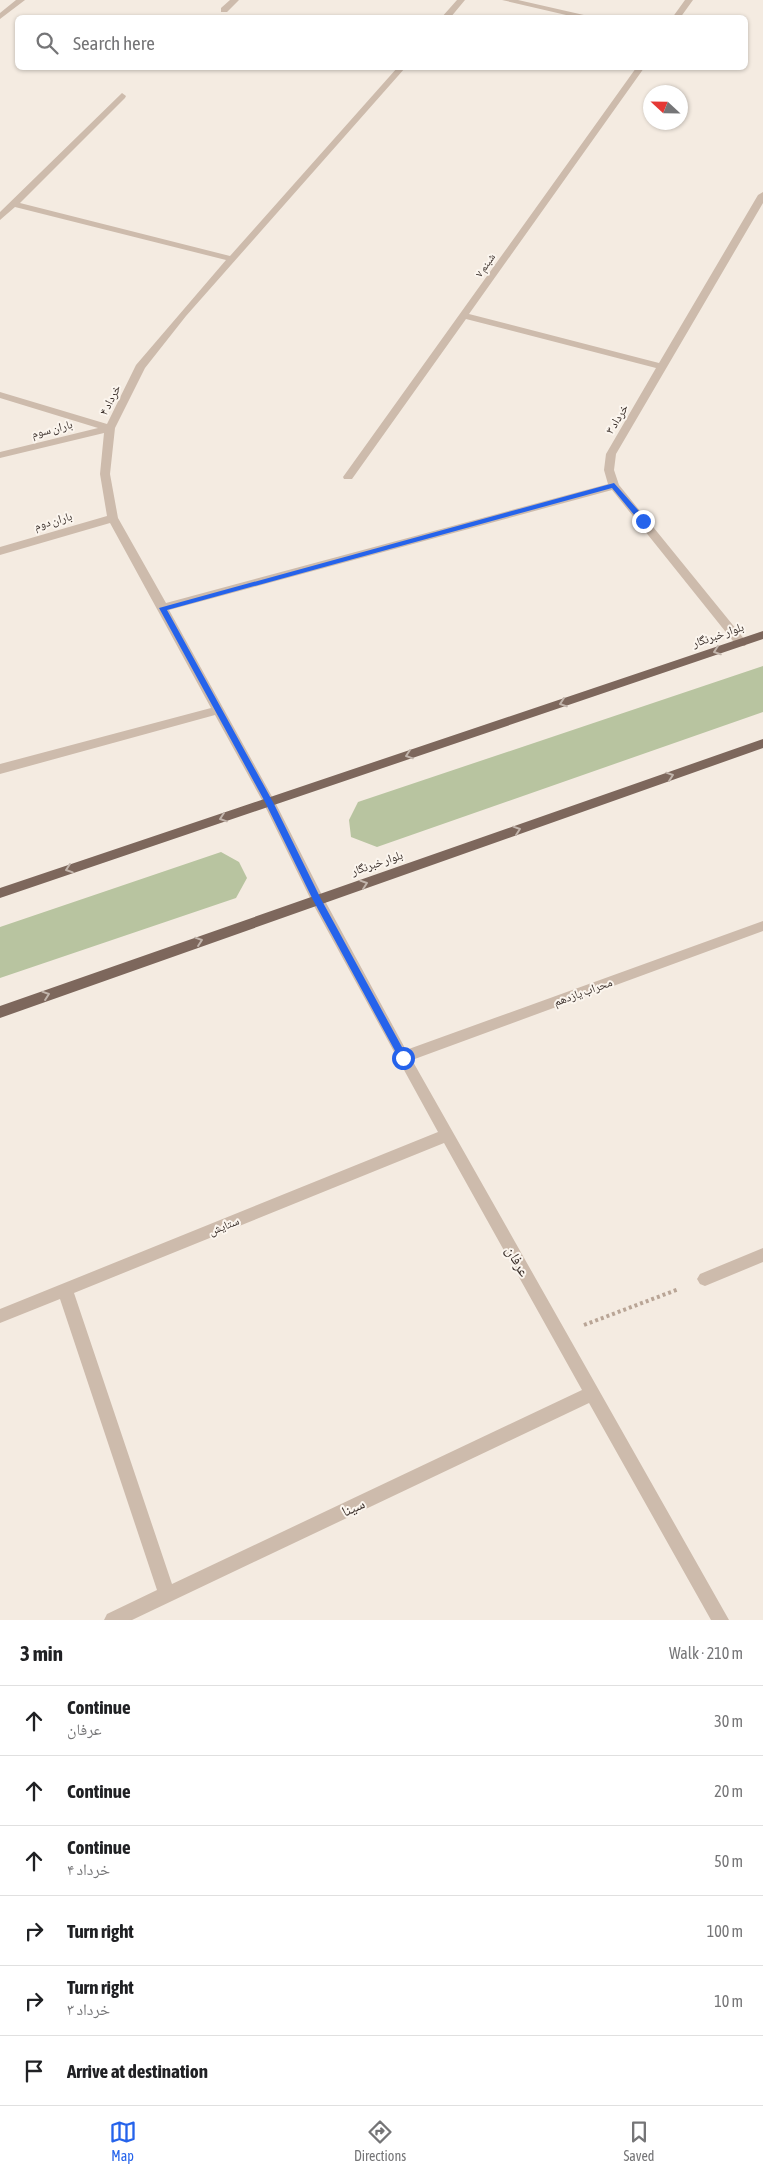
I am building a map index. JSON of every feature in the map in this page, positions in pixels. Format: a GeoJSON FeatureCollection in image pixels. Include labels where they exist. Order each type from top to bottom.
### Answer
{"type":"FeatureCollection","features":[{"type":"Feature","properties":{"kind":"main road","name":"بلوار خبرنگار"},"geometry":{"type":"LineString","coordinates":[[0,893],[763,636]]}},
{"type":"Feature","properties":{"kind":"main road","name":"بلوار خبرنگار"},"geometry":{"type":"LineString","coordinates":[[0,1012],[763,743]]}},
{"type":"Feature","properties":{"kind":"street"},"geometry":{"type":"LineString","coordinates":[[0,17],[21,0]]}},
{"type":"Feature","properties":{"kind":"street"},"geometry":{"type":"LineString","coordinates":[[224,10],[234,0]]}},
{"type":"Feature","properties":{"kind":"street"},"geometry":{"type":"LineString","coordinates":[[448,15],[461,0]]}},
{"type":"Feature","properties":{"kind":"street"},"geometry":{"type":"LineString","coordinates":[[506,0],[578,15]]}},
{"type":"Feature","properties":{"kind":"street"},"geometry":{"type":"LineString","coordinates":[[678,15],[689,0]]}},
{"type":"Feature","properties":{"kind":"street","name":"خرداد ۴"},"geometry":{"type":"LineString","coordinates":[[318,900],[269,802],[113,518],[105,474],[110,428],[140,367],[232,259],[399,70]]}},
{"type":"Feature","properties":{"kind":"street","name":"شبنم ۷"},"geometry":{"type":"LineString","coordinates":[[348,477],[639,70]]}},
{"type":"Feature","properties":{"kind":"street"},"geometry":{"type":"LineString","coordinates":[[0,217],[122,96]]}},
{"type":"Feature","properties":{"kind":"street","name":"خرداد ۳"},"geometry":{"type":"LineString","coordinates":[[741,643],[614,486],[609,470],[611,454],[763,195]]}},
{"type":"Feature","properties":{"kind":"street"},"geometry":{"type":"LineString","coordinates":[[14,204],[232,259]]}},
{"type":"Feature","properties":{"kind":"street"},"geometry":{"type":"LineString","coordinates":[[464,316],[663,367]]}},
{"type":"Feature","properties":{"kind":"street"},"geometry":{"type":"LineString","coordinates":[[0,395],[110,428]]}},
{"type":"Feature","properties":{"kind":"street","name":"باران سوم"},"geometry":{"type":"LineString","coordinates":[[0,455],[110,428]]}},
{"type":"Feature","properties":{"kind":"street"},"geometry":{"type":"LineString","coordinates":[[163,608],[614,486]]}},
{"type":"Feature","properties":{"kind":"street","name":"باران دوم"},"geometry":{"type":"LineString","coordinates":[[0,551],[113,518]]}},
{"type":"Feature","properties":{"kind":"street"},"geometry":{"type":"LineString","coordinates":[[0,769],[218,710]]}},
{"type":"Feature","properties":{"kind":"street","name":"عرفان"},"geometry":{"type":"LineString","coordinates":[[318,900],[403,1058],[720,1620]]}},
{"type":"Feature","properties":{"kind":"street","name":"محراب یازدهم"},"geometry":{"type":"LineString","coordinates":[[403,1058],[763,926]]}},
{"type":"Feature","properties":{"kind":"street","name":"ستایش"},"geometry":{"type":"LineString","coordinates":[[0,1316],[447,1135]]}},
{"type":"Feature","properties":{"kind":"street"},"geometry":{"type":"LineString","coordinates":[[705,1279],[763,1255]]}},
{"type":"Feature","properties":{"kind":"street"},"geometry":{"type":"LineString","coordinates":[[65,1290],[167,1595]]}},
{"type":"Feature","properties":{"kind":"street","name":"سینا"},"geometry":{"type":"LineString","coordinates":[[113,1620],[592,1393]]}},
{"type":"Feature","properties":{"kind":"path"},"geometry":{"type":"LineString","coordinates":[[560,1334],[705,1279]]}},
{"type":"Feature","properties":{"kind":"green space"},"geometry":{"type":"Polygon","coordinates":[[[763,666],[763,712],[377,847],[351,837],[349,820],[358,802],[763,666]]]}},
{"type":"Feature","properties":{"kind":"green space"},"geometry":{"type":"Polygon","coordinates":[[[221,852],[239,862],[247,878],[236,898],[0,978],[0,927],[221,852]]]}},
{"type":"Feature","properties":{"kind":"route"},"geometry":{"type":"LineString","coordinates":[[403,1058],[318,900],[269,802],[163,608],[614,486],[643,521]]}}]}
